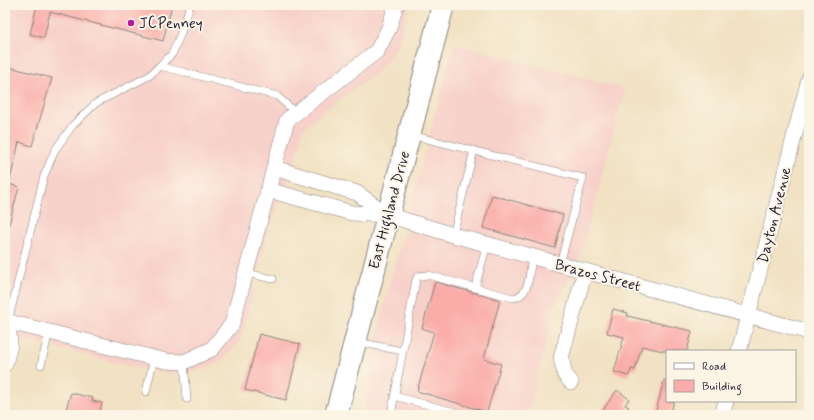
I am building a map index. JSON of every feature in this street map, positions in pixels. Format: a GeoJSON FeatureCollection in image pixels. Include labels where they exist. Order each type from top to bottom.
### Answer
{"type":"FeatureCollection","features":[{"type":"Feature","properties":{"kind":"main road","name":"East Highland Drive"},"geometry":{"type":"LineString","coordinates":[[336,415],[443,5]]}},
{"type":"Feature","properties":{"kind":"street"},"geometry":{"type":"LineString","coordinates":[[5,364],[10,345],[6,323],[154,358],[184,362],[212,349],[225,335],[232,324],[287,120],[377,51],[389,28],[396,5]]}},
{"type":"Feature","properties":{"kind":"street","name":"Dayton Avenue"},"geometry":{"type":"LineString","coordinates":[[739,350],[809,79]]}},
{"type":"Feature","properties":{"kind":"street"},"geometry":{"type":"LineString","coordinates":[[274,168],[358,193],[388,215]]}},
{"type":"Feature","properties":{"kind":"street"},"geometry":{"type":"LineString","coordinates":[[268,190],[352,213],[388,215]]}},
{"type":"Feature","properties":{"kind":"street","name":"Brazos Street"},"geometry":{"type":"LineString","coordinates":[[388,215],[532,257],[809,332]]}},
{"type":"Feature","properties":{"kind":"street"},"geometry":{"type":"LineString","coordinates":[[571,382],[565,375],[561,358],[585,271]]}},
{"type":"Feature","properties":{"kind":"street"},"geometry":{"type":"LineString","coordinates":[[722,415],[726,402]]}},
{"type":"Feature","properties":{"kind":"lane"},"geometry":{"type":"LineString","coordinates":[[6,323],[44,176],[55,150],[73,125],[96,104],[149,76],[172,54],[181,33],[190,5]]}},
{"type":"Feature","properties":{"kind":"lane"},"geometry":{"type":"LineString","coordinates":[[160,66],[277,96],[296,113]]}},
{"type":"Feature","properties":{"kind":"lane"},"geometry":{"type":"LineString","coordinates":[[409,134],[583,178],[560,264]]}},
{"type":"Feature","properties":{"kind":"lane"},"geometry":{"type":"LineString","coordinates":[[453,235],[474,150]]}},
{"type":"Feature","properties":{"kind":"lane"},"geometry":{"type":"LineString","coordinates":[[476,288],[487,244]]}},
{"type":"Feature","properties":{"kind":"lane"},"geometry":{"type":"LineString","coordinates":[[391,415],[402,351],[418,276],[428,275],[513,298],[520,297],[526,291],[532,257]]}},
{"type":"Feature","properties":{"kind":"lane"},"geometry":{"type":"LineString","coordinates":[[246,273],[273,279]]}},
{"type":"Feature","properties":{"kind":"lane"},"geometry":{"type":"LineString","coordinates":[[41,365],[49,332]]}},
{"type":"Feature","properties":{"kind":"lane"},"geometry":{"type":"LineString","coordinates":[[355,341],[402,351]]}},
{"type":"Feature","properties":{"kind":"lane"},"geometry":{"type":"LineString","coordinates":[[146,392],[154,358]]}},
{"type":"Feature","properties":{"kind":"lane"},"geometry":{"type":"LineString","coordinates":[[184,362],[187,399]]}},
{"type":"Feature","properties":{"kind":"lane"},"geometry":{"type":"LineString","coordinates":[[394,396],[466,415]]}},
{"type":"Feature","properties":{"kind":"shaded area"},"geometry":{"type":"Polygon","coordinates":[[[5,5],[409,5],[398,46],[380,70],[325,110],[302,131],[300,145],[269,229],[241,339],[223,360],[202,370],[168,373],[132,367],[5,334],[5,5]]]}},
{"type":"Feature","properties":{"kind":"shaded area"},"geometry":{"type":"Polygon","coordinates":[[[454,44],[625,89],[581,254],[555,306],[528,415],[363,415],[382,313],[454,44]]]}},
{"type":"Feature","properties":{"kind":"building","name":"JCPenney"},"geometry":{"type":"Polygon","coordinates":[[[37,5],[172,5],[163,41],[50,12],[44,38],[30,34],[37,5]]]}},
{"type":"Feature","properties":{"kind":"building"},"geometry":{"type":"Polygon","coordinates":[[[5,66],[52,78],[32,146],[19,142],[9,184],[19,187],[8,228],[5,228],[5,66]]]}},
{"type":"Feature","properties":{"kind":"building"},"geometry":{"type":"Polygon","coordinates":[[[492,195],[563,215],[555,248],[483,228],[492,195]]]}},
{"type":"Feature","properties":{"kind":"building"},"geometry":{"type":"Polygon","coordinates":[[[435,282],[500,300],[484,359],[501,364],[487,412],[417,391],[434,332],[422,328],[435,282]]]}},
{"type":"Feature","properties":{"kind":"building"},"geometry":{"type":"Polygon","coordinates":[[[613,309],[628,313],[627,316],[692,331],[687,350],[663,351],[642,346],[635,370],[631,369],[629,376],[614,372],[624,337],[607,333],[613,309]]]}},
{"type":"Feature","properties":{"kind":"building"},"geometry":{"type":"Polygon","coordinates":[[[259,334],[300,344],[286,400],[245,390],[259,334]]]}},
{"type":"Feature","properties":{"kind":"building"},"geometry":{"type":"Polygon","coordinates":[[[664,380],[666,381],[666,402],[674,402],[670,415],[655,415],[664,380]]]}},
{"type":"Feature","properties":{"kind":"building"},"geometry":{"type":"Polygon","coordinates":[[[617,390],[629,399],[625,405],[629,407],[623,415],[610,415],[603,410],[617,390]]]}},
{"type":"Feature","properties":{"kind":"building"},"geometry":{"type":"Polygon","coordinates":[[[71,393],[93,398],[92,401],[102,403],[99,415],[64,415],[71,393]]]}},
{"type":"Feature","properties":{"kind":"place","name":"JCPenney"},"geometry":{"type":"Point","coordinates":[131,23]}}]}
